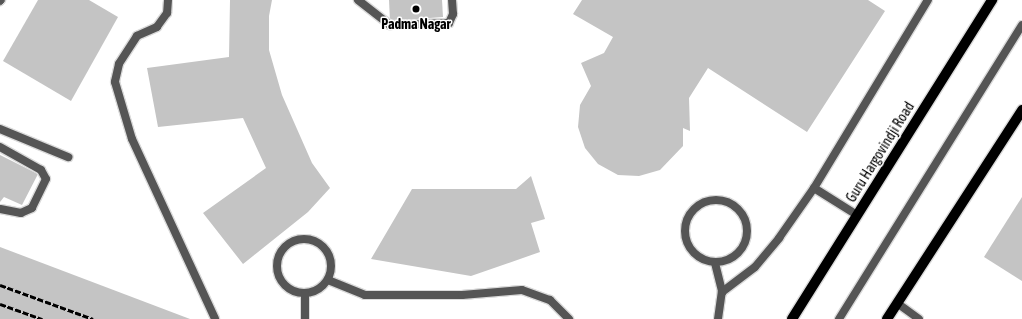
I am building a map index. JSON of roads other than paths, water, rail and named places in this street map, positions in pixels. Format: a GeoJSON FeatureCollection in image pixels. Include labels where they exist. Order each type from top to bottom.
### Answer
{"type":"FeatureCollection","features":[{"type":"Feature","properties":{"kind":"main road","name":"Guru Hargovindji Road"},"geometry":{"type":"LineString","coordinates":[[792,319],[992,0]]}},
{"type":"Feature","properties":{"kind":"main road"},"geometry":{"type":"LineString","coordinates":[[887,319],[1022,110]]}},
{"type":"Feature","properties":{"kind":"street"},"geometry":{"type":"LineString","coordinates":[[168,0],[167,13],[158,27],[137,36],[119,64],[115,82],[132,139],[215,319]]}},
{"type":"Feature","properties":{"kind":"street"},"geometry":{"type":"LineString","coordinates":[[358,0],[367,3],[390,26],[449,23],[453,14],[452,0]]}},
{"type":"Feature","properties":{"kind":"street"},"geometry":{"type":"LineString","coordinates":[[722,292],[755,267],[814,188],[928,0]]}},
{"type":"Feature","properties":{"kind":"street"},"geometry":{"type":"LineString","coordinates":[[839,319],[1022,25]]}},
{"type":"Feature","properties":{"kind":"street"},"geometry":{"type":"LineString","coordinates":[[0,129],[68,157]]}},
{"type":"Feature","properties":{"kind":"street"},"geometry":{"type":"LineString","coordinates":[[0,147],[41,170],[46,179],[32,208],[21,213],[0,209]]}},
{"type":"Feature","properties":{"kind":"street"},"geometry":{"type":"LineString","coordinates":[[814,188],[857,215]]}},
{"type":"Feature","properties":{"kind":"street"},"geometry":{"type":"LineString","coordinates":[[711,200],[721,200],[731,204],[745,219],[746,240],[735,256],[715,263],[696,256],[689,248],[684,228],[693,210],[711,200]]}},
{"type":"Feature","properties":{"kind":"street"},"geometry":{"type":"LineString","coordinates":[[309,240],[324,247],[331,263],[328,280],[314,292],[305,294],[288,288],[278,272],[280,254],[292,242],[309,240]]}},
{"type":"Feature","properties":{"kind":"street"},"geometry":{"type":"LineString","coordinates":[[715,263],[722,292],[718,319]]}},
{"type":"Feature","properties":{"kind":"street"},"geometry":{"type":"LineString","coordinates":[[328,280],[365,295],[462,296],[522,290],[550,300],[569,319]]}},
{"type":"Feature","properties":{"kind":"street"},"geometry":{"type":"LineString","coordinates":[[305,294],[305,319]]}},
{"type":"Feature","properties":{"kind":"street"},"geometry":{"type":"LineString","coordinates":[[897,303],[919,319]]}},
{"type":"Feature","properties":{"kind":"railway"},"geometry":{"type":"LineString","coordinates":[[0,285],[93,319]]}},
{"type":"Feature","properties":{"kind":"railway"},"geometry":{"type":"LineString","coordinates":[[0,304],[42,319]]}},
{"type":"Feature","properties":{"kind":"place","name":"Padma Nagar"},"geometry":{"type":"Point","coordinates":[416,9]}}]}
